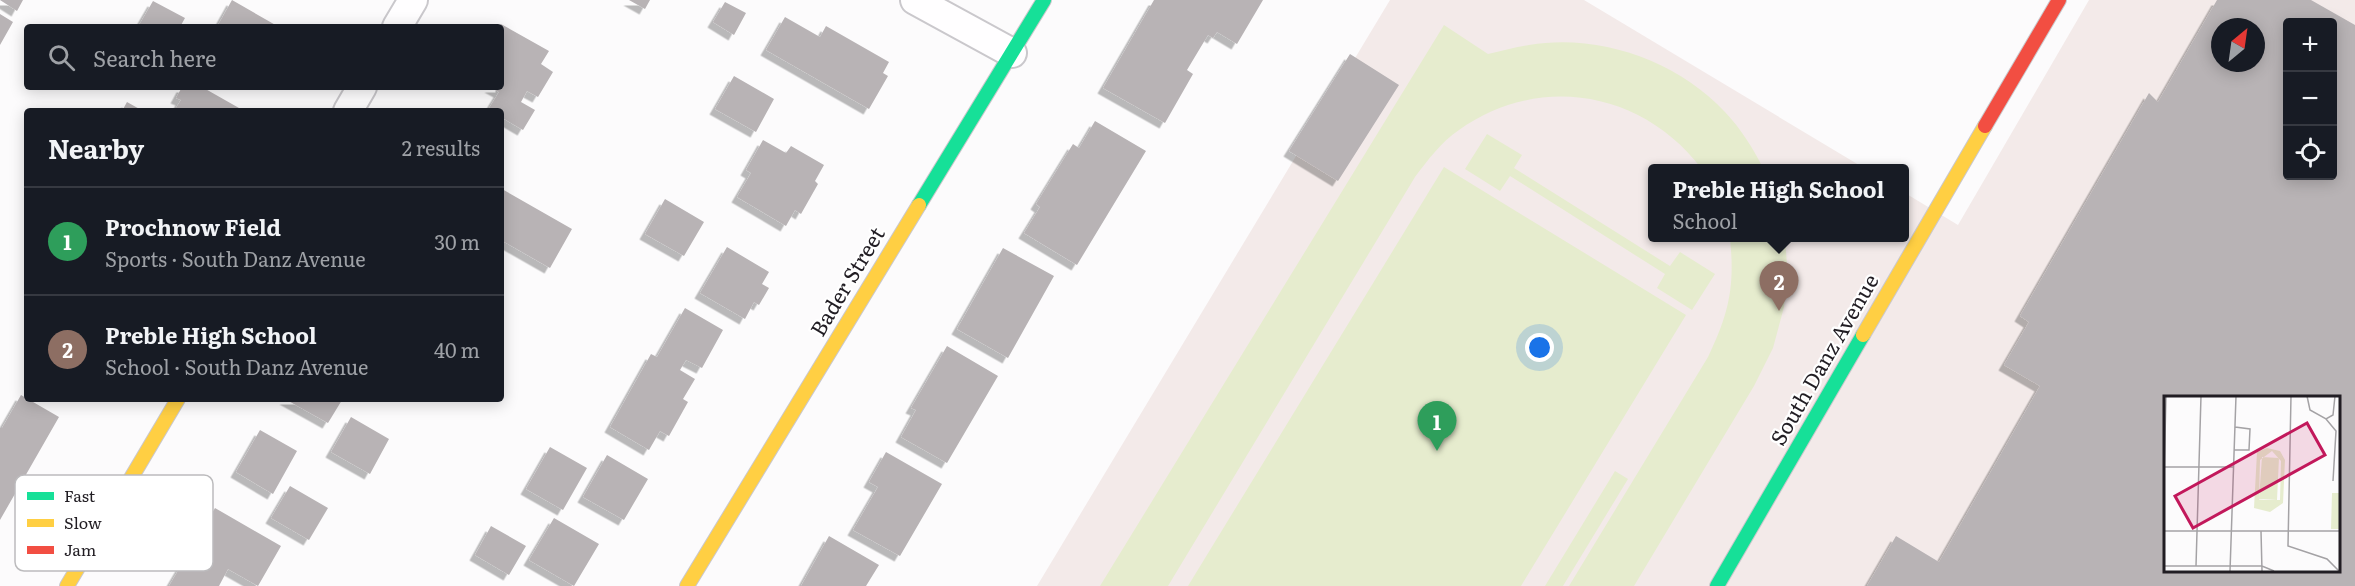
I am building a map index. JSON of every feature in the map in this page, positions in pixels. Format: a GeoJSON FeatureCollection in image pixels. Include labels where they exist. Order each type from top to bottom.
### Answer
{"type":"FeatureCollection","features":[{"type":"Feature","properties":{"kind":"street"},"geometry":{"type":"LineString","coordinates":[[399,24],[413,0]]}},
{"type":"Feature","properties":{"kind":"street"},"geometry":{"type":"LineString","coordinates":[[915,0],[1012,54]]}},
{"type":"Feature","properties":{"kind":"street","name":"Bader Street"},"geometry":{"type":"LineString","coordinates":[[687,586],[1044,0]]}},
{"type":"Feature","properties":{"kind":"street","name":"South Danz Avenue"},"geometry":{"type":"LineString","coordinates":[[1717,586],[2059,0]]}},
{"type":"Feature","properties":{"kind":"street"},"geometry":{"type":"LineString","coordinates":[[350,108],[360,90]]}},
{"type":"Feature","properties":{"kind":"street"},"geometry":{"type":"LineString","coordinates":[[133,475],[176,402]]}},
{"type":"Feature","properties":{"kind":"street"},"geometry":{"type":"LineString","coordinates":[[67,586],[76,571]]}},
{"type":"Feature","properties":{"kind":"shaded area"},"geometry":{"type":"Polygon","coordinates":[[[1390,0],[1584,0],[1857,164],[1648,164],[1648,242],[1909,242],[1909,195],[1958,225],[2089,0],[2355,0],[2355,586],[1037,586],[1390,0]]]}},
{"type":"Feature","properties":{"kind":"green space"},"geometry":{"type":"Polygon","coordinates":[[[1444,25],[1488,54],[1555,42],[1609,47],[1635,54],[1684,78],[1706,94],[1725,112],[1746,139],[1761,164],[1697,164],[1677,142],[1650,122],[1620,107],[1588,99],[1555,97],[1522,101],[1490,112],[1459,130],[1441,146],[1415,177],[1168,586],[1100,586],[1444,25]]]}},
{"type":"Feature","properties":{"kind":"green space"},"geometry":{"type":"Polygon","coordinates":[[[1487,134],[1522,155],[1514,168],[1670,266],[1680,252],[1715,274],[1692,310],[1657,288],[1665,274],[1510,176],[1500,191],[1465,169],[1487,134]]]}},
{"type":"Feature","properties":{"kind":"green space"},"geometry":{"type":"Polygon","coordinates":[[[1444,167],[1686,315],[1521,586],[1188,586],[1444,167]]]}},
{"type":"Feature","properties":{"kind":"green space"},"geometry":{"type":"Polygon","coordinates":[[[1730,242],[1785,242],[1787,265],[1784,307],[1773,348],[1754,386],[1634,586],[1569,586],[1708,357],[1726,313],[1731,286],[1730,242]]]}},
{"type":"Feature","properties":{"kind":"green space"},"geometry":{"type":"Polygon","coordinates":[[[1615,471],[1628,479],[1563,586],[1545,586],[1615,471]]]}},
{"type":"Feature","properties":{"kind":"building"},"geometry":{"type":"Polygon","coordinates":[[[0,0],[23,0],[17,11],[0,0]]]}},
{"type":"Feature","properties":{"kind":"building"},"geometry":{"type":"Polygon","coordinates":[[[232,0],[274,24],[219,24],[232,0]]]}},
{"type":"Feature","properties":{"kind":"building"},"geometry":{"type":"Polygon","coordinates":[[[629,0],[650,0],[645,9],[629,0]]]}},
{"type":"Feature","properties":{"kind":"building"},"geometry":{"type":"Polygon","coordinates":[[[1154,0],[1263,0],[1237,44],[1217,32],[1213,38],[1208,35],[1187,70],[1193,74],[1165,123],[1103,88],[1154,0]]]}},
{"type":"Feature","properties":{"kind":"building"},"geometry":{"type":"Polygon","coordinates":[[[2217,0],[2311,0],[2355,25],[2355,586],[1867,586],[1896,536],[1939,562],[2040,386],[2004,365],[2029,322],[2020,316],[2149,93],[2158,102],[2217,0]]]}},
{"type":"Feature","properties":{"kind":"building"},"geometry":{"type":"Polygon","coordinates":[[[153,1],[185,18],[182,24],[140,24],[153,1]]]}},
{"type":"Feature","properties":{"kind":"building"},"geometry":{"type":"Polygon","coordinates":[[[725,2],[746,13],[734,35],[713,22],[725,2]]]}},
{"type":"Feature","properties":{"kind":"building"},"geometry":{"type":"Polygon","coordinates":[[[0,14],[13,22],[0,45],[0,14]]]}},
{"type":"Feature","properties":{"kind":"building"},"geometry":{"type":"Polygon","coordinates":[[[785,17],[820,37],[826,26],[889,62],[883,73],[888,76],[869,109],[766,50],[785,17]]]}},
{"type":"Feature","properties":{"kind":"building"},"geometry":{"type":"Polygon","coordinates":[[[504,26],[549,51],[541,64],[553,72],[538,97],[527,91],[521,102],[535,110],[523,130],[504,119],[504,108],[489,108],[499,92],[495,90],[504,90],[504,26]]]}},
{"type":"Feature","properties":{"kind":"building"},"geometry":{"type":"Polygon","coordinates":[[[1350,54],[1399,85],[1338,181],[1289,151],[1350,54]]]}},
{"type":"Feature","properties":{"kind":"building"},"geometry":{"type":"Polygon","coordinates":[[[734,76],[774,99],[756,132],[715,109],[734,76]]]}},
{"type":"Feature","properties":{"kind":"building"},"geometry":{"type":"Polygon","coordinates":[[[180,90],[207,90],[239,108],[176,108],[181,100],[176,98],[180,90]]]}},
{"type":"Feature","properties":{"kind":"building"},"geometry":{"type":"Polygon","coordinates":[[[127,102],[138,108],[124,108],[127,102]]]}},
{"type":"Feature","properties":{"kind":"building"},"geometry":{"type":"Polygon","coordinates":[[[1095,121],[1146,151],[1077,265],[1024,233],[1040,207],[1036,204],[1073,144],[1079,148],[1095,121]]]}},
{"type":"Feature","properties":{"kind":"building"},"geometry":{"type":"Polygon","coordinates":[[[763,140],[786,153],[791,146],[824,165],[815,181],[818,184],[801,214],[795,210],[786,226],[737,197],[751,173],[746,170],[763,140]]]}},
{"type":"Feature","properties":{"kind":"building"},"geometry":{"type":"Polygon","coordinates":[[[504,190],[572,229],[550,268],[504,242],[504,190]]]}},
{"type":"Feature","properties":{"kind":"building"},"geometry":{"type":"Polygon","coordinates":[[[665,199],[704,222],[684,256],[645,234],[665,199]]]}},
{"type":"Feature","properties":{"kind":"building"},"geometry":{"type":"Polygon","coordinates":[[[727,247],[769,272],[762,284],[769,288],[759,305],[754,302],[745,319],[700,293],[727,247]]]}},
{"type":"Feature","properties":{"kind":"building"},"geometry":{"type":"Polygon","coordinates":[[[1003,248],[1054,276],[1008,358],[957,329],[1003,248]]]}},
{"type":"Feature","properties":{"kind":"building"},"geometry":{"type":"Polygon","coordinates":[[[685,308],[723,330],[702,368],[686,360],[680,370],[695,379],[683,399],[688,402],[669,436],[660,431],[649,450],[610,427],[651,354],[657,357],[685,308]]]}},
{"type":"Feature","properties":{"kind":"building"},"geometry":{"type":"Polygon","coordinates":[[[947,346],[998,376],[947,463],[901,437],[916,410],[911,408],[947,346]]]}},
{"type":"Feature","properties":{"kind":"building"},"geometry":{"type":"Polygon","coordinates":[[[21,395],[24,397],[24,402],[33,402],[59,417],[26,475],[15,475],[15,494],[0,520],[0,428],[21,395]]]}},
{"type":"Feature","properties":{"kind":"building"},"geometry":{"type":"Polygon","coordinates":[[[290,402],[341,402],[328,423],[290,402]]]}},
{"type":"Feature","properties":{"kind":"building"},"geometry":{"type":"Polygon","coordinates":[[[351,417],[389,439],[370,474],[331,452],[351,417]]]}},
{"type":"Feature","properties":{"kind":"building"},"geometry":{"type":"Polygon","coordinates":[[[260,430],[297,451],[273,494],[236,472],[260,430]]]}},
{"type":"Feature","properties":{"kind":"building"},"geometry":{"type":"Polygon","coordinates":[[[550,447],[587,468],[563,510],[526,489],[550,447]]]}},
{"type":"Feature","properties":{"kind":"building"},"geometry":{"type":"Polygon","coordinates":[[[886,452],[942,484],[900,556],[853,530],[878,487],[869,482],[886,452]]]}},
{"type":"Feature","properties":{"kind":"building"},"geometry":{"type":"Polygon","coordinates":[[[607,455],[648,479],[624,520],[583,497],[607,455]]]}},
{"type":"Feature","properties":{"kind":"building"},"geometry":{"type":"Polygon","coordinates":[[[290,486],[328,508],[309,540],[271,518],[290,486]]]}},
{"type":"Feature","properties":{"kind":"building"},"geometry":{"type":"Polygon","coordinates":[[[215,508],[281,546],[258,586],[228,569],[219,586],[169,586],[178,571],[213,571],[213,511],[215,508]]]}},
{"type":"Feature","properties":{"kind":"building"},"geometry":{"type":"Polygon","coordinates":[[[554,518],[599,544],[574,586],[529,560],[554,518]]]}},
{"type":"Feature","properties":{"kind":"building"},"geometry":{"type":"Polygon","coordinates":[[[491,526],[526,546],[509,575],[475,555],[491,526]]]}},
{"type":"Feature","properties":{"kind":"building"},"geometry":{"type":"Polygon","coordinates":[[[829,536],[879,565],[866,586],[801,586],[829,536]]]}},
{"type":"Feature","properties":{"kind":"traffic: fast"},"geometry":{"type":"LineString","coordinates":[[919,205],[1044,0]]}},
{"type":"Feature","properties":{"kind":"traffic: fast"},"geometry":{"type":"LineString","coordinates":[[1717,586],[1863,335]]}},
{"type":"Feature","properties":{"kind":"traffic: slow"},"geometry":{"type":"LineString","coordinates":[[1863,335],[1985,126]]}},
{"type":"Feature","properties":{"kind":"traffic: slow"},"geometry":{"type":"LineString","coordinates":[[687,586],[919,205]]}},
{"type":"Feature","properties":{"kind":"traffic: slow"},"geometry":{"type":"LineString","coordinates":[[133,475],[176,402]]}},
{"type":"Feature","properties":{"kind":"traffic: slow"},"geometry":{"type":"LineString","coordinates":[[67,586],[76,571]]}},
{"type":"Feature","properties":{"kind":"traffic: jam"},"geometry":{"type":"LineString","coordinates":[[1985,126],[2059,0]]}},
{"type":"Feature","properties":{"kind":"place","name":"Preble High School"},"geometry":{"type":"Point","coordinates":[1779,311]}},
{"type":"Feature","properties":{"kind":"place","name":"Prochnow Field"},"geometry":{"type":"Point","coordinates":[1437,451]}}]}
